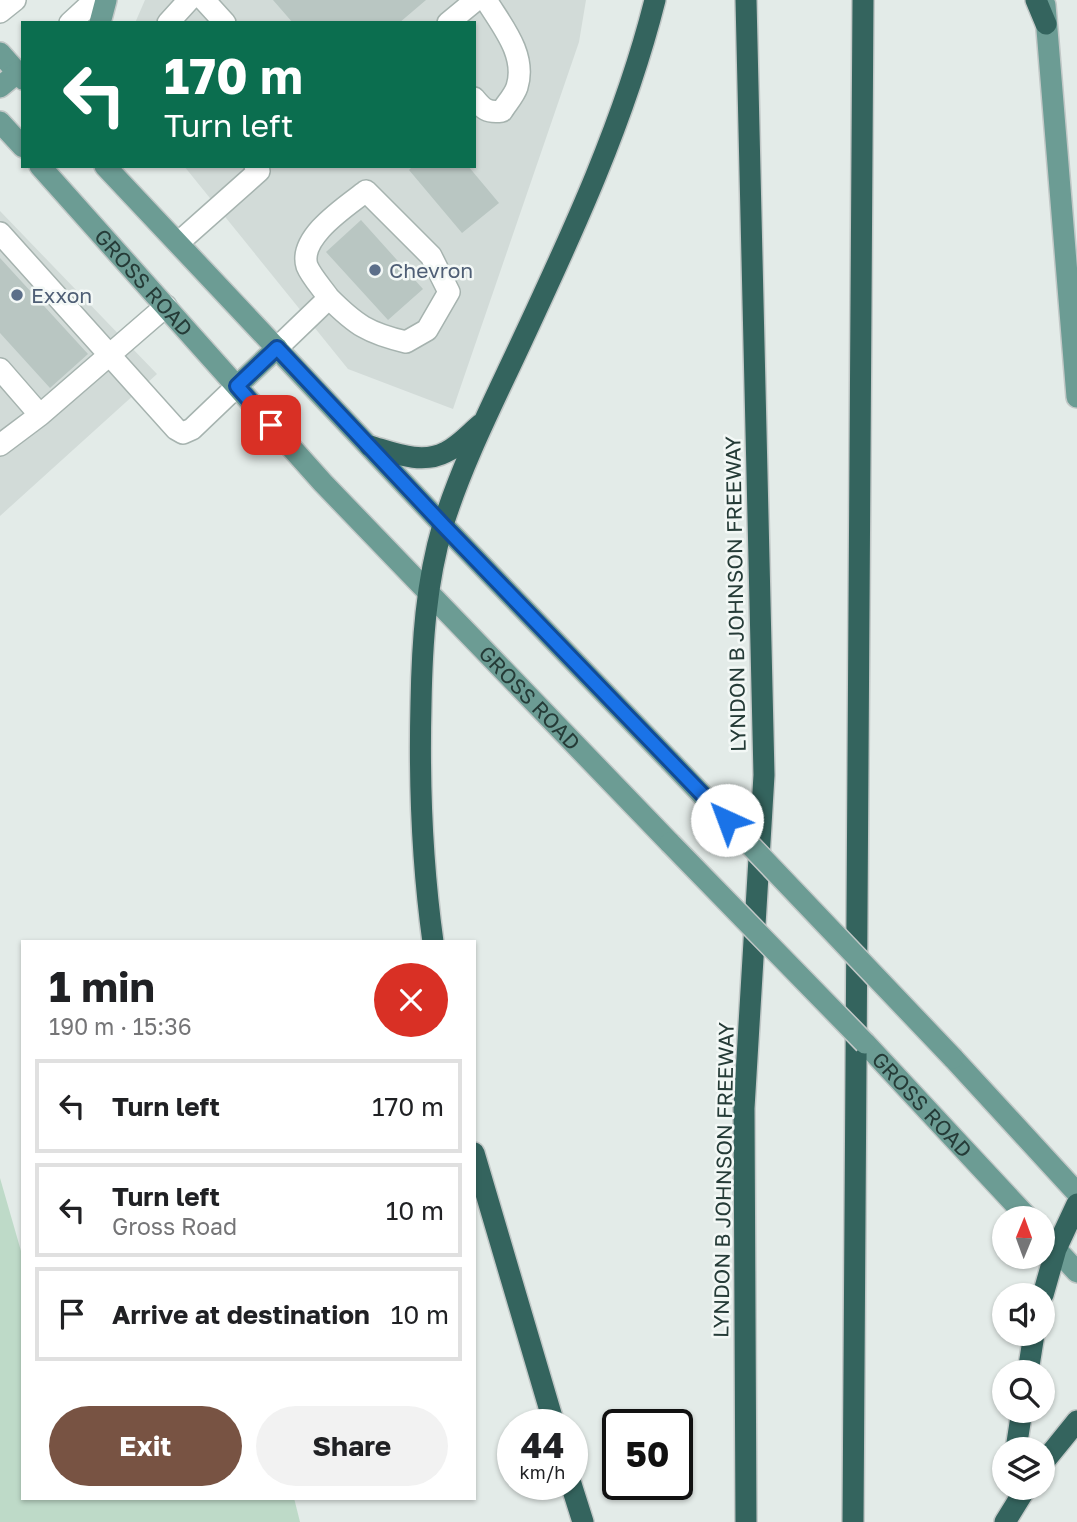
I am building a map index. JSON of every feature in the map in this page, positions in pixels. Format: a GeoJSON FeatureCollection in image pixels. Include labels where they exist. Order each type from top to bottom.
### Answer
{"type":"FeatureCollection","features":[{"type":"Feature","properties":{"kind":"highway"},"geometry":{"type":"LineString","coordinates":[[433,940],[421,809],[421,663],[428,593],[443,525],[483,423],[610,142],[646,36],[655,0]]}},
{"type":"Feature","properties":{"kind":"highway","name":"LYNDON B JOHNSON FREEWAY"},"geometry":{"type":"LineString","coordinates":[[746,0],[764,775],[744,1108],[746,1522]]}},
{"type":"Feature","properties":{"kind":"highway"},"geometry":{"type":"LineString","coordinates":[[853,1522],[863,0]]}},
{"type":"Feature","properties":{"kind":"highway"},"geometry":{"type":"LineString","coordinates":[[1036,0],[1046,24]]}},
{"type":"Feature","properties":{"kind":"highway"},"geometry":{"type":"LineString","coordinates":[[370,446],[416,459],[446,453],[483,423]]}},
{"type":"Feature","properties":{"kind":"highway"},"geometry":{"type":"LineString","coordinates":[[476,1160],[550,1409]]}},
{"type":"Feature","properties":{"kind":"highway"},"geometry":{"type":"LineString","coordinates":[[1055,1234],[1077,1203]]}},
{"type":"Feature","properties":{"kind":"highway"},"geometry":{"type":"LineString","coordinates":[[1055,1448],[1077,1421]]}},
{"type":"Feature","properties":{"kind":"highway"},"geometry":{"type":"LineString","coordinates":[[576,1500],[583,1522]]}},
{"type":"Feature","properties":{"kind":"highway"},"geometry":{"type":"LineString","coordinates":[[1004,1522],[1008,1500]]}},
{"type":"Feature","properties":{"kind":"highway"},"geometry":{"type":"LineString","coordinates":[[1004,1522],[1018,1500]]}},
{"type":"Feature","properties":{"kind":"main road"},"geometry":{"type":"LineString","coordinates":[[101,21],[106,0]]}},
{"type":"Feature","properties":{"kind":"main road"},"geometry":{"type":"LineString","coordinates":[[1045,0],[1077,397]]}},
{"type":"Feature","properties":{"kind":"main road"},"geometry":{"type":"LineString","coordinates":[[0,53],[21,73],[0,88]]}},
{"type":"Feature","properties":{"kind":"main road"},"geometry":{"type":"LineString","coordinates":[[0,122],[21,145]]}},
{"type":"Feature","properties":{"kind":"main road","name":"GROSS ROAD"},"geometry":{"type":"LineString","coordinates":[[42,168],[323,483],[948,1130],[1017,1206]]}},
{"type":"Feature","properties":{"kind":"main road"},"geometry":{"type":"LineString","coordinates":[[108,168],[443,525],[953,1058],[1077,1193]]}},
{"type":"Feature","properties":{"kind":"main road"},"geometry":{"type":"LineString","coordinates":[[237,386],[277,348]]}},
{"type":"Feature","properties":{"kind":"main road"},"geometry":{"type":"LineString","coordinates":[[1055,1248],[1077,1272]]}},
{"type":"Feature","properties":{"kind":"street"},"geometry":{"type":"LineString","coordinates":[[0,12],[15,0]]}},
{"type":"Feature","properties":{"kind":"street"},"geometry":{"type":"LineString","coordinates":[[72,21],[95,0]]}},
{"type":"Feature","properties":{"kind":"street"},"geometry":{"type":"LineString","coordinates":[[170,21],[189,0]]}},
{"type":"Feature","properties":{"kind":"street"},"geometry":{"type":"LineString","coordinates":[[204,0],[223,21]]}},
{"type":"Feature","properties":{"kind":"street"},"geometry":{"type":"LineString","coordinates":[[450,21],[476,0]]}},
{"type":"Feature","properties":{"kind":"street"},"geometry":{"type":"LineString","coordinates":[[476,100],[484,110],[493,113],[502,111],[517,88],[518,53],[486,0]]}},
{"type":"Feature","properties":{"kind":"street"},"geometry":{"type":"LineString","coordinates":[[178,243],[260,168]]}},
{"type":"Feature","properties":{"kind":"street"},"geometry":{"type":"LineString","coordinates":[[366,191],[431,256],[449,292],[426,330],[406,342],[377,335],[349,318],[329,298],[307,265],[307,249],[324,224],[366,191]]}},
{"type":"Feature","properties":{"kind":"street"},"geometry":{"type":"LineString","coordinates":[[0,233],[176,429],[183,433],[192,429],[237,386]]}},
{"type":"Feature","properties":{"kind":"street"},"geometry":{"type":"LineString","coordinates":[[277,348],[329,298]]}},
{"type":"Feature","properties":{"kind":"street"},"geometry":{"type":"LineString","coordinates":[[0,445],[40,415],[166,306]]}},
{"type":"Feature","properties":{"kind":"street"},"geometry":{"type":"LineString","coordinates":[[0,369],[40,415]]}},
{"type":"Feature","properties":{"kind":"shaded area"},"geometry":{"type":"Polygon","coordinates":[[[145,0],[586,0],[579,42],[453,409],[348,369],[186,168],[476,168],[476,21],[136,21],[145,0]]]}},
{"type":"Feature","properties":{"kind":"shaded area"},"geometry":{"type":"Polygon","coordinates":[[[0,211],[157,374],[0,516],[0,211]]]}},
{"type":"Feature","properties":{"kind":"green space"},"geometry":{"type":"Polygon","coordinates":[[[0,1178],[21,1251],[21,1500],[294,1500],[300,1522],[0,1522],[0,1178]]]}},
{"type":"Feature","properties":{"kind":"building"},"geometry":{"type":"Polygon","coordinates":[[[273,0],[426,0],[401,21],[291,21],[273,0]]]}},
{"type":"Feature","properties":{"kind":"building"},"geometry":{"type":"Polygon","coordinates":[[[470,168],[499,203],[462,233],[409,170],[470,168]]]}},
{"type":"Feature","properties":{"kind":"building","name":"Chevron"},"geometry":{"type":"Polygon","coordinates":[[[361,220],[423,289],[388,320],[326,252],[361,220]]]}},
{"type":"Feature","properties":{"kind":"building","name":"Exxon"},"geometry":{"type":"Polygon","coordinates":[[[0,258],[88,354],[50,388],[0,333],[0,258]]]}},
{"type":"Feature","properties":{"kind":"place","name":"Chevron"},"geometry":{"type":"Point","coordinates":[375,270]}},
{"type":"Feature","properties":{"kind":"place","name":"Exxon"},"geometry":{"type":"Point","coordinates":[17,295]}},
{"type":"Feature","properties":{"kind":"route"},"geometry":{"type":"LineString","coordinates":[[271,425],[237,386],[277,348],[727,820]]}}]}
